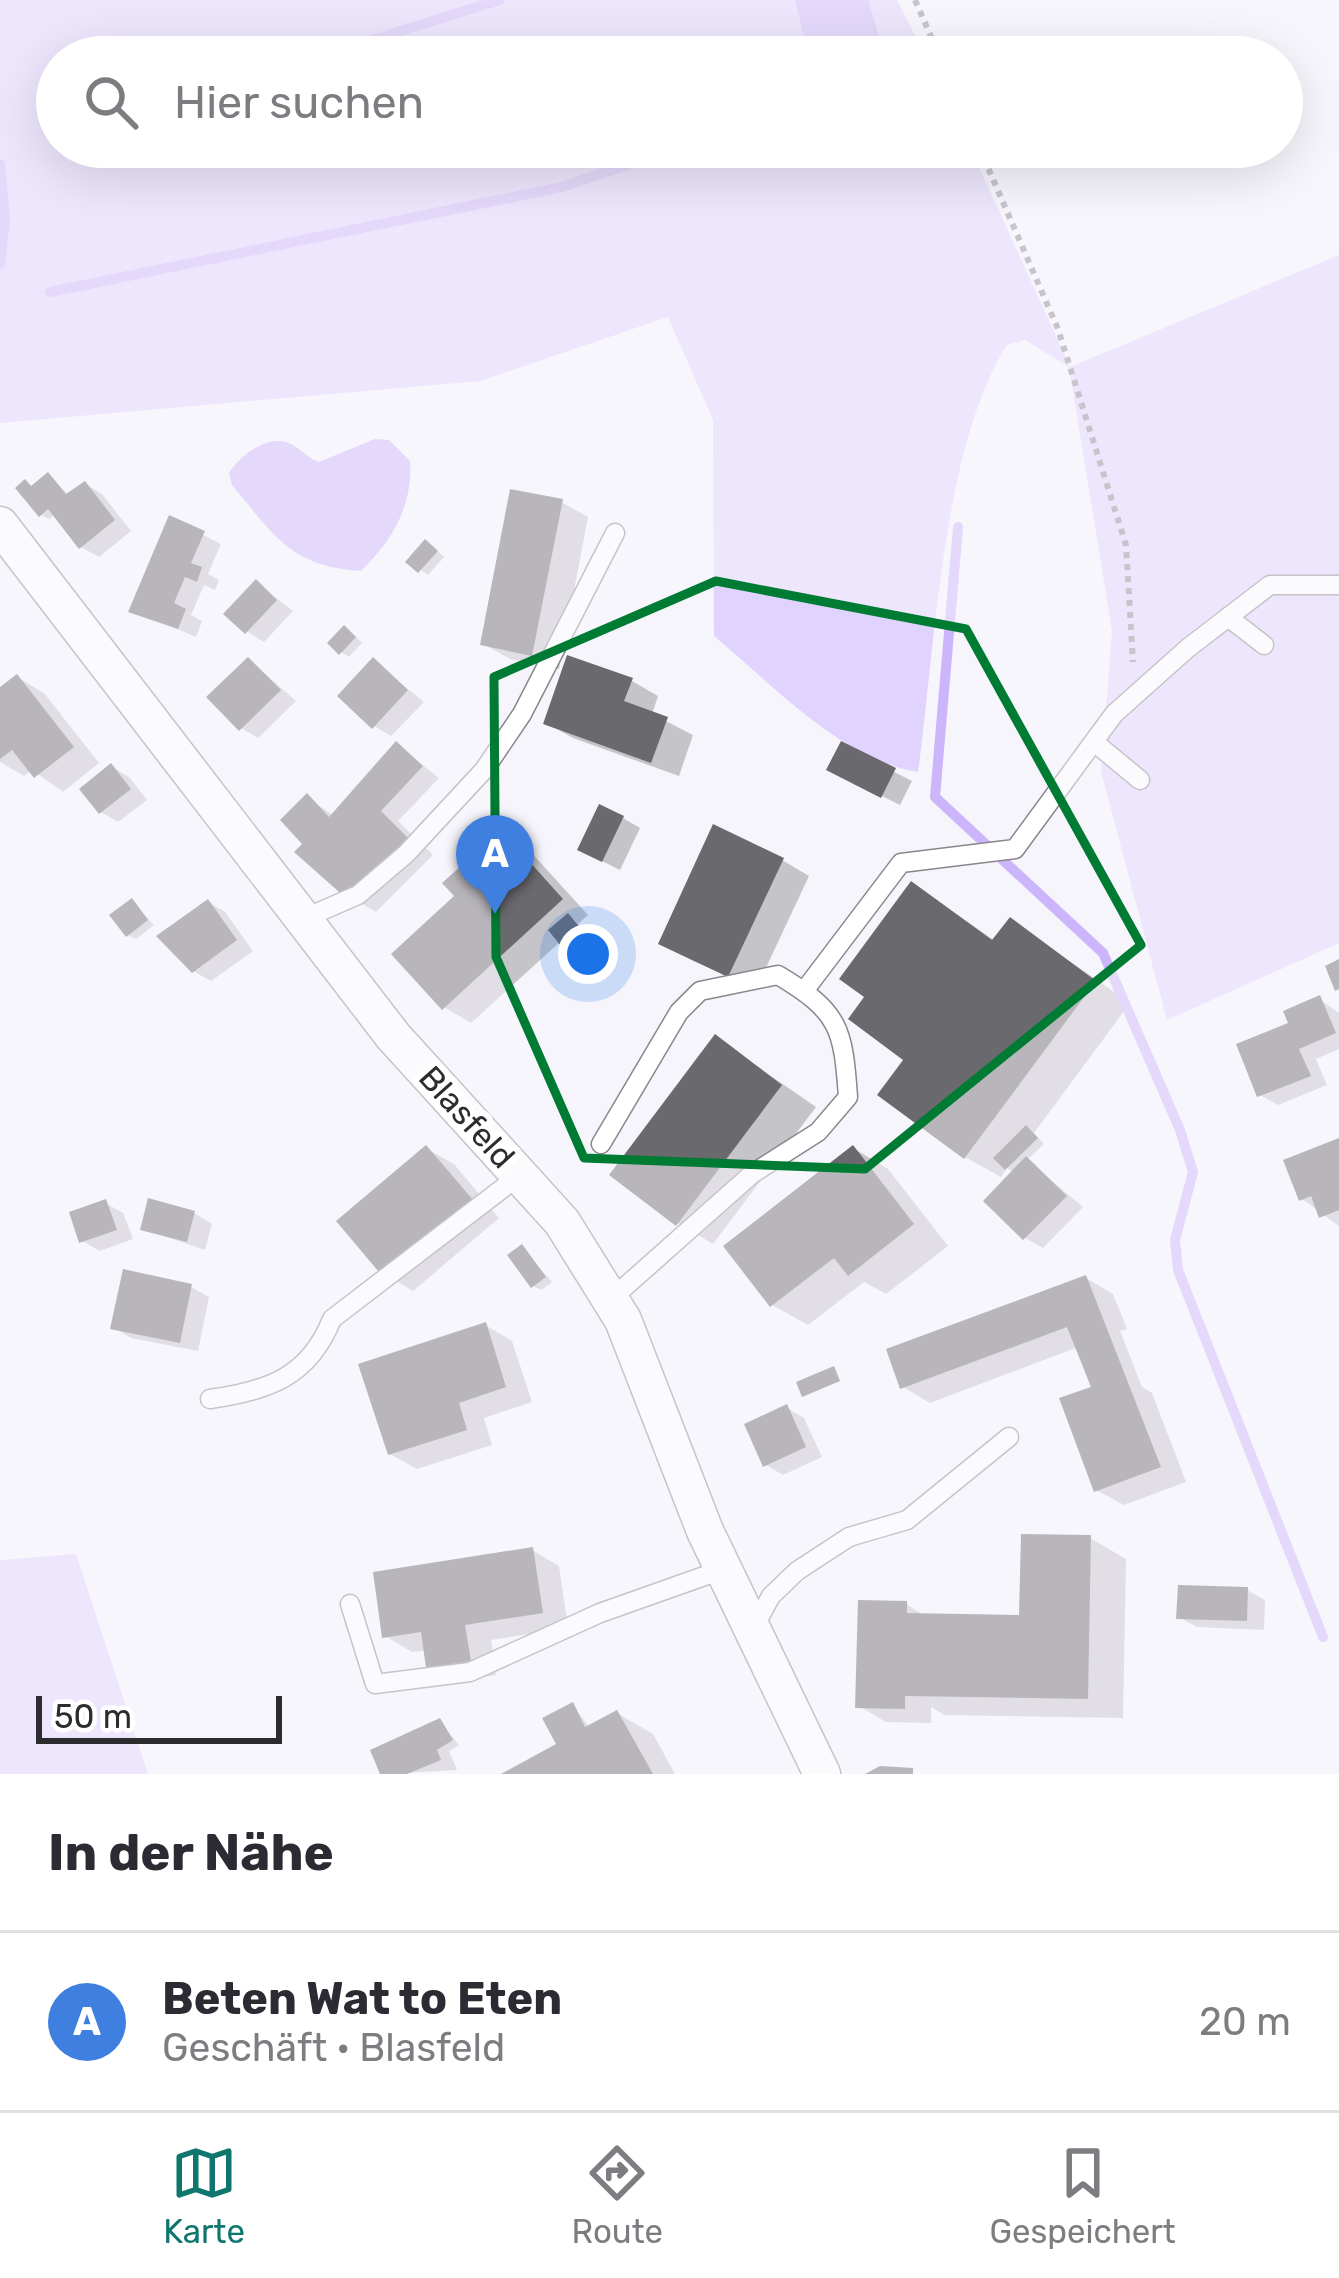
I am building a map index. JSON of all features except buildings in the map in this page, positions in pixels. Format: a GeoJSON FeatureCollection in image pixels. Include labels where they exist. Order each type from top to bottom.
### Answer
{"type":"FeatureCollection","features":[{"type":"Feature","properties":{"kind":"street","name":"Blasfeld"},"geometry":{"type":"LineString","coordinates":[[0,525],[393,1036],[562,1222],[623,1320],[705,1532],[727,1568],[822,1774]]}},
{"type":"Feature","properties":{"kind":"lane"},"geometry":{"type":"LineString","coordinates":[[303,919],[358,895],[406,854],[484,770],[522,714],[615,533]]}},
{"type":"Feature","properties":{"kind":"lane"},"geometry":{"type":"LineString","coordinates":[[804,991],[901,863],[1015,849],[1094,742],[1135,696],[1228,617],[1270,585],[1339,585]]}},
{"type":"Feature","properties":{"kind":"lane"},"geometry":{"type":"LineString","coordinates":[[1228,617],[1264,645]]}},
{"type":"Feature","properties":{"kind":"lane"},"geometry":{"type":"LineString","coordinates":[[1094,742],[1140,780]]}},
{"type":"Feature","properties":{"kind":"lane"},"geometry":{"type":"LineString","coordinates":[[601,1144],[679,1012],[700,991],[778,976],[804,991],[843,1030],[848,1097],[818,1132],[752,1174],[610,1300]]}},
{"type":"Feature","properties":{"kind":"lane"},"geometry":{"type":"LineString","coordinates":[[210,1399],[265,1391],[290,1373],[321,1347],[332,1319],[520,1175]]}},
{"type":"Feature","properties":{"kind":"lane"},"geometry":{"type":"LineString","coordinates":[[754,1627],[770,1596],[797,1571],[849,1537],[908,1520],[1009,1437]]}},
{"type":"Feature","properties":{"kind":"lane"},"geometry":{"type":"LineString","coordinates":[[350,1604],[375,1684],[470,1672],[600,1613],[727,1568]]}},
{"type":"Feature","properties":{"kind":"path"},"geometry":{"type":"LineString","coordinates":[[915,0],[931,36]]}},
{"type":"Feature","properties":{"kind":"path"},"geometry":{"type":"LineString","coordinates":[[988,168],[1058,329],[1126,545],[1135,696]]}},
{"type":"Feature","properties":{"kind":"highlighted area"},"geometry":{"type":"Polygon","coordinates":[[[716,581],[966,629],[1141,945],[865,1169],[584,1158],[496,957],[494,677],[716,581]]]}},
{"type":"Feature","properties":{"kind":"shaded area"},"geometry":{"type":"Polygon","coordinates":[[[0,0],[897,0],[915,36],[36,36],[36,168],[980,168],[1070,367],[1339,255],[1339,943],[1167,1020],[1101,772],[1112,631],[1069,367],[1025,340],[1007,345],[968,437],[936,610],[918,772],[861,752],[835,736],[714,636],[713,420],[668,317],[480,381],[0,423],[0,0]]]}},
{"type":"Feature","properties":{"kind":"shaded area"},"geometry":{"type":"Polygon","coordinates":[[[795,0],[868,0],[879,36],[804,36],[795,0]]]}},
{"type":"Feature","properties":{"kind":"shaded area"},"geometry":{"type":"Polygon","coordinates":[[[375,439],[389,440],[410,461],[410,477],[398,522],[361,571],[300,555],[273,533],[232,485],[229,473],[234,466],[268,443],[287,442],[319,462],[375,439]]]}},
{"type":"Feature","properties":{"kind":"shaded area"},"geometry":{"type":"Polygon","coordinates":[[[76,1554],[148,1774],[0,1774],[0,1560],[76,1554]]]}},
{"type":"Feature","properties":{"kind":"waterway"},"geometry":{"type":"LineString","coordinates":[[384,36],[500,0]]}},
{"type":"Feature","properties":{"kind":"waterway"},"geometry":{"type":"LineString","coordinates":[[0,164],[5,220],[0,264]]}},
{"type":"Feature","properties":{"kind":"waterway"},"geometry":{"type":"LineString","coordinates":[[50,292],[562,187],[619,168]]}},
{"type":"Feature","properties":{"kind":"waterway"},"geometry":{"type":"LineString","coordinates":[[958,527],[935,797],[1103,953],[1180,1130],[1193,1172],[1175,1240],[1178,1270],[1323,1637]]}},
{"type":"Feature","properties":{"kind":"place","name":"Beten Wat to Eten"},"geometry":{"type":"Point","coordinates":[495,914]}}]}
